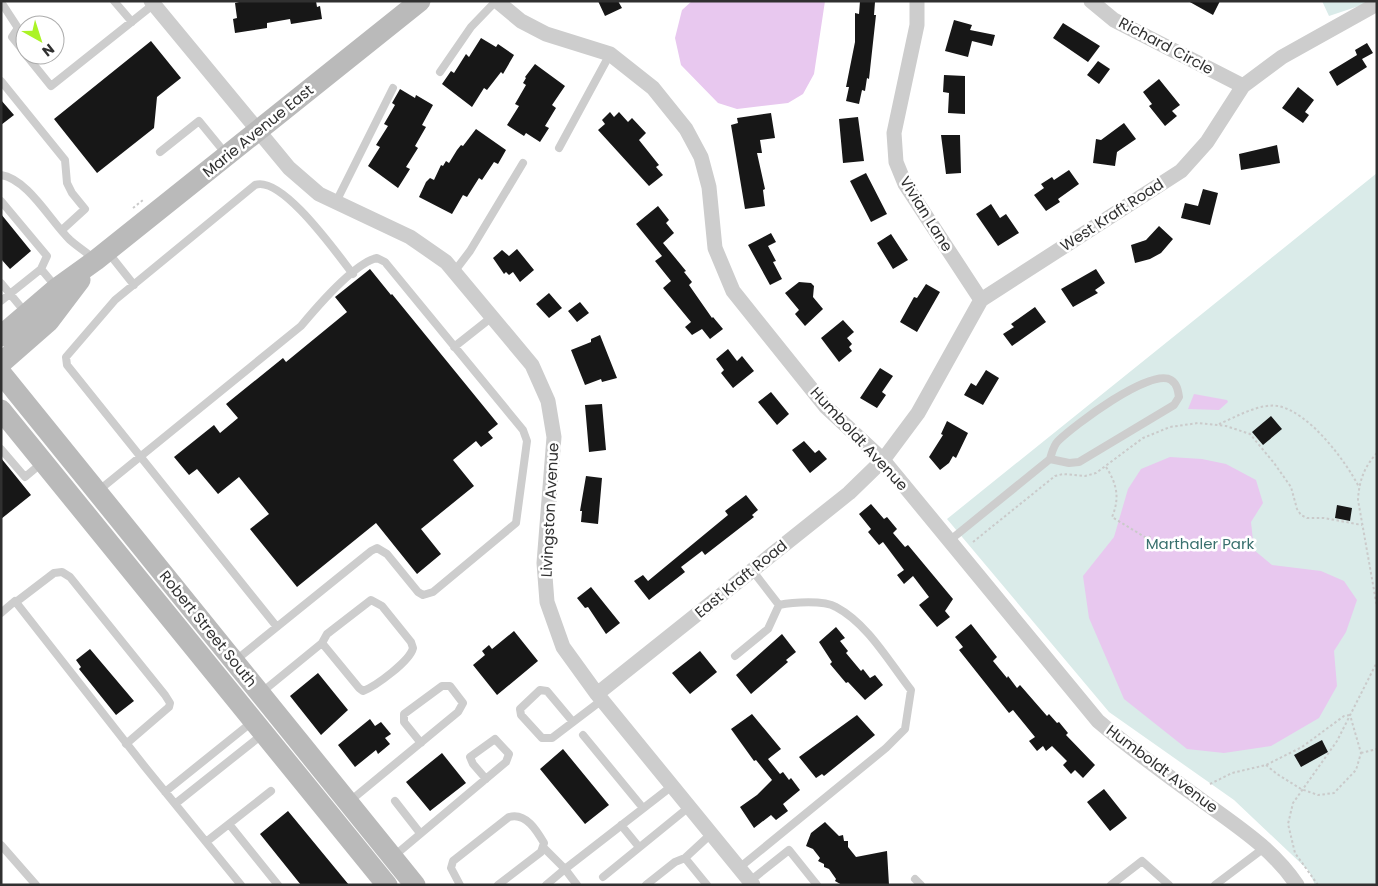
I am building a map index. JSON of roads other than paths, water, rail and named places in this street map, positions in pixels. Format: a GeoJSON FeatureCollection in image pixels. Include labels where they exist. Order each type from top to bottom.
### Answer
{"type":"FeatureCollection","features":[{"type":"Feature","properties":{"kind":"main road","name":"Marie Avenue East"},"geometry":{"type":"LineString","coordinates":[[1,336],[57,288],[102,255],[258,131],[410,7]]}},
{"type":"Feature","properties":{"kind":"main road","name":"Marie Avenue East"},"geometry":{"type":"LineString","coordinates":[[1,363],[49,321],[102,255]]}},
{"type":"Feature","properties":{"kind":"main road","name":"Robert Street South"},"geometry":{"type":"LineString","coordinates":[[1,373],[415,885]]}},
{"type":"Feature","properties":{"kind":"main road","name":"Robert Street South"},"geometry":{"type":"LineString","coordinates":[[3,417],[44,462],[387,885]]}},
{"type":"Feature","properties":{"kind":"street","name":"Humboldt Avenue"},"geometry":{"type":"LineString","coordinates":[[496,1],[521,21],[546,34],[610,54],[653,88],[686,130],[701,157],[710,188],[715,248],[733,290],[826,407],[883,460],[1098,721],[1132,750],[1264,848],[1287,870],[1297,885]]}},
{"type":"Feature","properties":{"kind":"street","name":"Vivian Lane"},"geometry":{"type":"LineString","coordinates":[[917,1],[917,26],[894,133],[896,162],[905,184],[981,300]]}},
{"type":"Feature","properties":{"kind":"street","name":"Richard Circle"},"geometry":{"type":"LineString","coordinates":[[1091,1],[1114,20],[1243,86]]}},
{"type":"Feature","properties":{"kind":"street","name":"Livingston Avenue"},"geometry":{"type":"LineString","coordinates":[[153,3],[289,168],[319,194],[410,237],[446,262],[532,365],[548,401],[554,437],[544,563],[547,602],[563,647],[600,697],[751,883]]}},
{"type":"Feature","properties":{"kind":"street","name":"West Kraft Road"},"geometry":{"type":"LineString","coordinates":[[883,460],[918,413],[981,300],[1180,171],[1207,142],[1243,86],[1282,57],[1377,4]]}},
{"type":"Feature","properties":{"kind":"street","name":"East Kraft Road"},"geometry":{"type":"LineString","coordinates":[[600,697],[752,570],[849,493],[883,460]]}},
{"type":"Feature","properties":{"kind":"lane"},"geometry":{"type":"LineString","coordinates":[[114,1],[132,22]]}},
{"type":"Feature","properties":{"kind":"lane"},"geometry":{"type":"LineString","coordinates":[[440,72],[471,27],[496,1]]}},
{"type":"Feature","properties":{"kind":"lane"},"geometry":{"type":"LineString","coordinates":[[1,2],[15,23]]}},
{"type":"Feature","properties":{"kind":"lane"},"geometry":{"type":"LineString","coordinates":[[35,65],[52,86],[153,3]]}},
{"type":"Feature","properties":{"kind":"lane"},"geometry":{"type":"LineString","coordinates":[[559,148],[610,54]]}},
{"type":"Feature","properties":{"kind":"lane"},"geometry":{"type":"LineString","coordinates":[[1,81],[65,160],[67,183],[72,193],[85,209],[62,230]]}},
{"type":"Feature","properties":{"kind":"lane"},"geometry":{"type":"LineString","coordinates":[[336,202],[393,88]]}},
{"type":"Feature","properties":{"kind":"lane"},"geometry":{"type":"LineString","coordinates":[[160,152],[199,121],[227,155]]}},
{"type":"Feature","properties":{"kind":"lane"},"geometry":{"type":"LineString","coordinates":[[454,272],[470,251],[523,164]]}},
{"type":"Feature","properties":{"kind":"lane"},"geometry":{"type":"LineString","coordinates":[[1,175],[8,176],[22,185],[71,241],[102,255],[134,285]]}},
{"type":"Feature","properties":{"kind":"lane"},"geometry":{"type":"LineString","coordinates":[[277,627],[65,361],[68,352],[116,300],[256,185],[262,183],[273,187],[304,212],[353,274]]}},
{"type":"Feature","properties":{"kind":"lane"},"geometry":{"type":"LineString","coordinates":[[1,201],[47,256],[41,269],[1,301]]}},
{"type":"Feature","properties":{"kind":"lane"},"geometry":{"type":"LineString","coordinates":[[97,492],[301,326],[329,294],[372,259],[381,259],[454,347],[526,436],[516,523],[427,594],[418,592],[387,554],[377,548],[235,662]]}},
{"type":"Feature","properties":{"kind":"lane"},"geometry":{"type":"LineString","coordinates":[[41,269],[57,288]]}},
{"type":"Feature","properties":{"kind":"lane"},"geometry":{"type":"LineString","coordinates":[[1,283],[27,313]]}},
{"type":"Feature","properties":{"kind":"lane"},"geometry":{"type":"LineString","coordinates":[[454,347],[492,317]]}},
{"type":"Feature","properties":{"kind":"lane"},"geometry":{"type":"LineString","coordinates":[[949,541],[1050,459],[1057,442],[1114,398],[1161,377],[1170,379],[1177,386],[1179,397],[1174,405],[1088,458],[1080,462],[1069,463],[1050,459]]}},
{"type":"Feature","properties":{"kind":"lane"},"geometry":{"type":"LineString","coordinates":[[1,449],[25,477],[44,462]]}},
{"type":"Feature","properties":{"kind":"lane"},"geometry":{"type":"LineString","coordinates":[[752,570],[779,605]]}},
{"type":"Feature","properties":{"kind":"lane"},"geometry":{"type":"LineString","coordinates":[[1,613],[54,573],[62,572],[70,577],[170,703],[165,712],[126,744]]}},
{"type":"Feature","properties":{"kind":"lane"},"geometry":{"type":"LineString","coordinates":[[260,693],[322,643],[327,634],[371,600],[382,606],[411,642],[413,648],[406,660],[370,688],[363,691],[358,688],[322,643]]}},
{"type":"Feature","properties":{"kind":"lane"},"geometry":{"type":"LineString","coordinates":[[16,602],[126,744],[241,885]]}},
{"type":"Feature","properties":{"kind":"lane"},"geometry":{"type":"LineString","coordinates":[[739,868],[886,748],[905,729],[911,690],[859,623],[835,606],[794,602],[779,605]]}},
{"type":"Feature","properties":{"kind":"lane"},"geometry":{"type":"LineString","coordinates":[[735,656],[768,629],[779,605]]}},
{"type":"Feature","properties":{"kind":"lane"},"geometry":{"type":"LineString","coordinates":[[348,802],[420,743],[461,709],[463,703],[450,686],[442,686],[404,714],[404,722],[420,743]]}},
{"type":"Feature","properties":{"kind":"lane"},"geometry":{"type":"LineString","coordinates":[[574,722],[547,692],[540,690],[520,709],[521,714],[546,740],[552,738],[574,722],[600,697]]}},
{"type":"Feature","properties":{"kind":"lane"},"geometry":{"type":"LineString","coordinates":[[165,792],[259,727]]}},
{"type":"Feature","properties":{"kind":"lane"},"geometry":{"type":"LineString","coordinates":[[175,804],[259,727]]}},
{"type":"Feature","properties":{"kind":"lane"},"geometry":{"type":"LineString","coordinates":[[583,735],[643,808]]}},
{"type":"Feature","properties":{"kind":"lane"},"geometry":{"type":"LineString","coordinates":[[393,857],[486,779],[509,758],[509,754],[495,739],[470,757],[473,764],[486,779]]}},
{"type":"Feature","properties":{"kind":"lane"},"geometry":{"type":"LineString","coordinates":[[546,885],[672,786]]}},
{"type":"Feature","properties":{"kind":"lane"},"geometry":{"type":"LineString","coordinates":[[206,842],[271,791]]}},
{"type":"Feature","properties":{"kind":"lane"},"geometry":{"type":"LineString","coordinates":[[395,801],[420,834]]}},
{"type":"Feature","properties":{"kind":"lane"},"geometry":{"type":"LineString","coordinates":[[603,877],[689,807]]}},
{"type":"Feature","properties":{"kind":"lane"},"geometry":{"type":"LineString","coordinates":[[460,885],[453,875],[451,865],[453,861],[514,815],[528,820],[544,843],[541,852],[498,885]]}},
{"type":"Feature","properties":{"kind":"lane"},"geometry":{"type":"LineString","coordinates":[[229,824],[278,885]]}},
{"type":"Feature","properties":{"kind":"lane"},"geometry":{"type":"LineString","coordinates":[[621,825],[639,847]]}},
{"type":"Feature","properties":{"kind":"lane"},"geometry":{"type":"LineString","coordinates":[[646,885],[675,862],[685,858],[711,834]]}},
{"type":"Feature","properties":{"kind":"lane"},"geometry":{"type":"LineString","coordinates":[[1,845],[36,885]]}},
{"type":"Feature","properties":{"kind":"lane"},"geometry":{"type":"LineString","coordinates":[[543,847],[565,869],[577,885]]}},
{"type":"Feature","properties":{"kind":"lane"},"geometry":{"type":"LineString","coordinates":[[1215,885],[1264,848]]}},
{"type":"Feature","properties":{"kind":"lane"},"geometry":{"type":"LineString","coordinates":[[751,883],[789,850],[817,885]]}},
{"type":"Feature","properties":{"kind":"lane"},"geometry":{"type":"LineString","coordinates":[[685,858],[707,885]]}},
{"type":"Feature","properties":{"kind":"lane"},"geometry":{"type":"LineString","coordinates":[[1112,885],[1142,861],[1169,885]]}},
{"type":"Feature","properties":{"kind":"park label","name":"Marthaler Park"},"geometry":{"type":"Point","coordinates":[1200,544]}}]}
